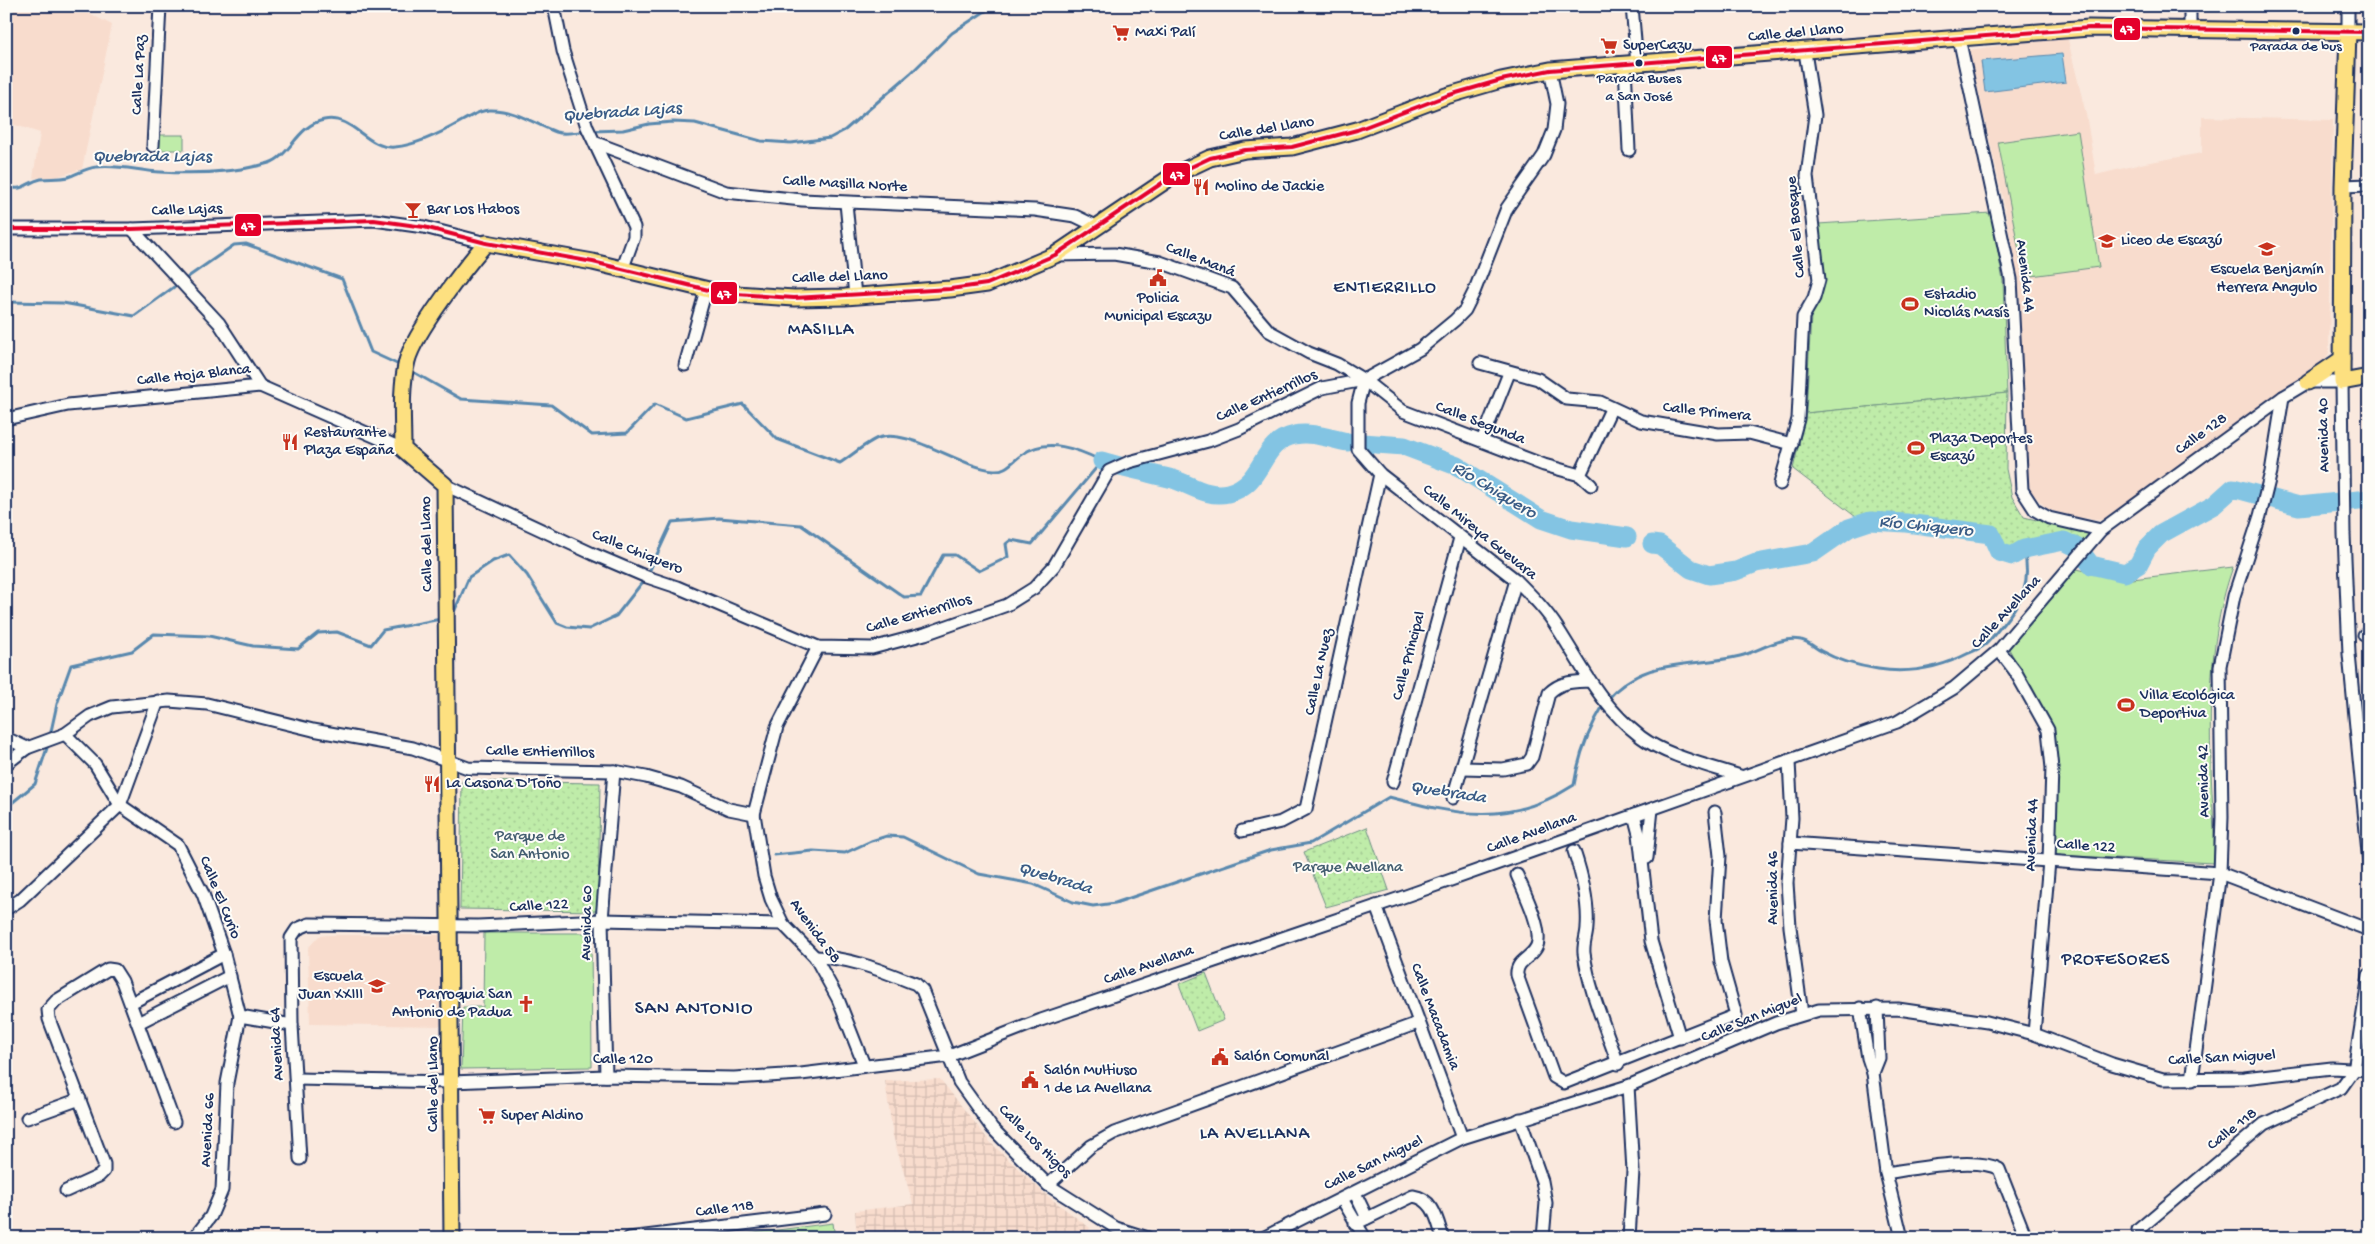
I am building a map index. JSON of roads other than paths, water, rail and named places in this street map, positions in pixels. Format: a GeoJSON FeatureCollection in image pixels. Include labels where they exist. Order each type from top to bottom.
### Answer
{"type":"FeatureCollection","features":[{"type":"Feature","properties":{"kind":"main road","name":"Calle del Llano"},"geometry":{"type":"LineString","coordinates":[[486,244],[593,262],[706,290],[794,298],[855,296],[950,289],[987,284],[1054,255],[1174,175],[1210,158],[1245,150],[1292,147],[1357,130],[1474,88],[1550,70],[1805,52],[2089,28],[2369,32]]}},
{"type":"Feature","properties":{"kind":"main road","name":"Avenida 40"},"geometry":{"type":"LineString","coordinates":[[2342,382],[2343,186],[2348,32]]}},
{"type":"Feature","properties":{"kind":"main road"},"geometry":{"type":"LineString","coordinates":[[403,449],[404,384],[407,359],[422,331],[463,271],[486,244]]}},
{"type":"Feature","properties":{"kind":"main road"},"geometry":{"type":"LineString","coordinates":[[2308,382],[2342,359]]}},
{"type":"Feature","properties":{"kind":"main road"},"geometry":{"type":"LineString","coordinates":[[2342,382],[2369,377]]}},
{"type":"Feature","properties":{"kind":"main road","name":"Calle del Llano"},"geometry":{"type":"LineString","coordinates":[[403,449],[445,485],[452,1238]]}},
{"type":"Feature","properties":{"kind":"street","name":"Calle La Paz"},"geometry":{"type":"LineString","coordinates":[[153,146],[160,6]]}},
{"type":"Feature","properties":{"kind":"street"},"geometry":{"type":"LineString","coordinates":[[554,6],[575,94],[587,127],[634,227],[634,237],[622,270]]}},
{"type":"Feature","properties":{"kind":"street"},"geometry":{"type":"LineString","coordinates":[[1630,150],[1632,6]]}},
{"type":"Feature","properties":{"kind":"street"},"geometry":{"type":"LineString","coordinates":[[2190,6],[2190,29]]}},
{"type":"Feature","properties":{"kind":"street","name":"Avenida 40"},"geometry":{"type":"LineString","coordinates":[[2348,6],[2348,32]]}},
{"type":"Feature","properties":{"kind":"street","name":"Avenida 44"},"geometry":{"type":"LineString","coordinates":[[1959,38],[2011,279],[2022,490],[2035,510],[2050,518],[2101,530]]}},
{"type":"Feature","properties":{"kind":"street","name":"Calle El Bosque"},"geometry":{"type":"LineString","coordinates":[[1780,484],[1792,444],[1801,396],[1803,317],[1814,298],[1819,280],[1807,176],[1814,115],[1805,52]]}},
{"type":"Feature","properties":{"kind":"street","name":"Calle Entierrillos"},"geometry":{"type":"LineString","coordinates":[[818,647],[872,648],[925,634],[1007,605],[1034,588],[1054,566],[1109,471],[1129,462],[1208,441],[1239,429],[1322,388],[1364,380],[1420,350],[1465,310],[1508,208],[1544,155],[1554,130],[1557,104],[1550,70]]}},
{"type":"Feature","properties":{"kind":"street","name":"Calle Masilla Norte"},"geometry":{"type":"LineString","coordinates":[[596,143],[726,192],[846,203],[1035,210],[1075,216],[1098,226]]}},
{"type":"Feature","properties":{"kind":"street"},"geometry":{"type":"LineString","coordinates":[[2343,186],[2369,185]]}},
{"type":"Feature","properties":{"kind":"street"},"geometry":{"type":"LineString","coordinates":[[846,203],[855,296]]}},
{"type":"Feature","properties":{"kind":"street","name":"Calle Lajas"},"geometry":{"type":"LineString","coordinates":[[6,229],[132,229],[374,220],[424,227],[486,244]]}},
{"type":"Feature","properties":{"kind":"street"},"geometry":{"type":"LineString","coordinates":[[132,229],[219,323],[260,386]]}},
{"type":"Feature","properties":{"kind":"street","name":"Calle Maná"},"geometry":{"type":"LineString","coordinates":[[1054,255],[1114,254],[1160,262],[1232,288],[1269,331],[1309,353],[1337,364],[1364,380]]}},
{"type":"Feature","properties":{"kind":"street"},"geometry":{"type":"LineString","coordinates":[[685,364],[706,290]]}},
{"type":"Feature","properties":{"kind":"street","name":"Calle Primera"},"geometry":{"type":"LineString","coordinates":[[1480,363],[1509,373],[1538,379],[1567,399],[1600,402],[1641,422],[1718,434],[1749,433],[1792,444]]}},
{"type":"Feature","properties":{"kind":"street"},"geometry":{"type":"LineString","coordinates":[[1482,441],[1509,373]]}},
{"type":"Feature","properties":{"kind":"street","name":"Calle Segunda"},"geometry":{"type":"LineString","coordinates":[[1364,380],[1402,411],[1544,465],[1580,475],[1591,485]]}},
{"type":"Feature","properties":{"kind":"street","name":"Calle Mireya Guevara"},"geometry":{"type":"LineString","coordinates":[[1364,380],[1358,403],[1358,449],[1380,474],[1516,580],[1532,595],[1557,627],[1604,703],[1642,738],[1668,751],[1740,776]]}},
{"type":"Feature","properties":{"kind":"street"},"geometry":{"type":"LineString","coordinates":[[2308,382],[2342,382]]}},
{"type":"Feature","properties":{"kind":"street","name":"Calle 128"},"geometry":{"type":"LineString","coordinates":[[2075,561],[2101,530],[2283,397],[2308,382]]}},
{"type":"Feature","properties":{"kind":"street","name":"Avenida 40"},"geometry":{"type":"LineString","coordinates":[[2342,382],[2344,534],[2349,654],[2369,862]]}},
{"type":"Feature","properties":{"kind":"street","name":"Calle Hoja Blanca"},"geometry":{"type":"LineString","coordinates":[[6,419],[68,406],[260,386],[403,449]]}},
{"type":"Feature","properties":{"kind":"street","name":"Avenida 42"},"geometry":{"type":"LineString","coordinates":[[2192,1080],[2220,873],[2222,817],[2220,666],[2234,596],[2260,516],[2271,472],[2283,397]]}},
{"type":"Feature","properties":{"kind":"street"},"geometry":{"type":"LineString","coordinates":[[1580,475],[1611,409]]}},
{"type":"Feature","properties":{"kind":"street","name":"Calle La Nuez"},"geometry":{"type":"LineString","coordinates":[[1242,831],[1281,822],[1306,809],[1380,474]]}},
{"type":"Feature","properties":{"kind":"street","name":"Calle Chiquero"},"geometry":{"type":"LineString","coordinates":[[445,485],[593,554],[647,577],[677,586],[818,647]]}},
{"type":"Feature","properties":{"kind":"street","name":"Calle Principal"},"geometry":{"type":"LineString","coordinates":[[1392,782],[1460,538]]}},
{"type":"Feature","properties":{"kind":"street","name":"Calle Avellana"},"geometry":{"type":"LineString","coordinates":[[949,1056],[1049,1017],[1376,906],[1740,776],[1789,762],[1897,722],[1914,714],[1954,688],[1999,650],[2075,561]]}},
{"type":"Feature","properties":{"kind":"street"},"geometry":{"type":"LineString","coordinates":[[1453,798],[1516,580]]}},
{"type":"Feature","properties":{"kind":"street"},"geometry":{"type":"LineString","coordinates":[[754,814],[778,727],[818,647]]}},
{"type":"Feature","properties":{"kind":"street","name":"Avenida 44"},"geometry":{"type":"LineString","coordinates":[[1999,650],[2015,671],[2048,730],[2052,768],[2048,861],[2034,1034]]}},
{"type":"Feature","properties":{"kind":"street"},"geometry":{"type":"LineString","coordinates":[[1462,768],[1503,769],[1527,764],[1532,758],[1549,693],[1556,686],[1564,683],[1590,681]]}},
{"type":"Feature","properties":{"kind":"street"},"geometry":{"type":"LineString","coordinates":[[6,909],[20,900],[120,805],[158,701]]}},
{"type":"Feature","properties":{"kind":"street","name":"Calle Entierrillos"},"geometry":{"type":"LineString","coordinates":[[6,764],[31,747],[60,736],[90,716],[112,707],[158,701],[208,704],[313,730],[413,748],[468,768],[614,771],[681,787],[729,809],[754,814]]}},
{"type":"Feature","properties":{"kind":"street"},"geometry":{"type":"LineString","coordinates":[[60,736],[95,764],[120,805]]}},
{"type":"Feature","properties":{"kind":"street"},"geometry":{"type":"LineString","coordinates":[[6,738],[31,747]]}},
{"type":"Feature","properties":{"kind":"street","name":"Avenida 46"},"geometry":{"type":"LineString","coordinates":[[1789,762],[1792,818],[1787,882],[1790,927],[1802,1014]]}},
{"type":"Feature","properties":{"kind":"street","name":"Avenida 60"},"geometry":{"type":"LineString","coordinates":[[606,1076],[602,920],[614,771]]}},
{"type":"Feature","properties":{"kind":"street","name":"Calle El Curio"},"geometry":{"type":"LineString","coordinates":[[120,805],[178,845],[203,894],[224,954],[240,1016]]}},
{"type":"Feature","properties":{"kind":"street"},"geometry":{"type":"LineString","coordinates":[[1644,879],[1652,808]]}},
{"type":"Feature","properties":{"kind":"street"},"geometry":{"type":"LineString","coordinates":[[1517,875],[1537,928],[1538,942],[1532,954],[1519,964],[1516,969],[1517,975],[1554,1077],[1564,1083],[1618,1064],[1736,1015],[1721,962],[1716,920],[1720,856],[1715,812]]}},
{"type":"Feature","properties":{"kind":"street","name":"Avenida 58"},"geometry":{"type":"LineString","coordinates":[[754,814],[764,876],[771,899],[783,924],[815,957],[838,999],[864,1065]]}},
{"type":"Feature","properties":{"kind":"street"},"geometry":{"type":"LineString","coordinates":[[1634,815],[1639,834],[1651,941],[1680,1038]]}},
{"type":"Feature","properties":{"kind":"street","name":"Calle 122"},"geometry":{"type":"LineString","coordinates":[[1790,843],[2220,873],[2369,930]]}},
{"type":"Feature","properties":{"kind":"street"},"geometry":{"type":"LineString","coordinates":[[1574,851],[1582,873],[1586,896],[1588,926],[1584,950],[1588,975],[1618,1064]]}},
{"type":"Feature","properties":{"kind":"street","name":"Calle Macadamia"},"geometry":{"type":"LineString","coordinates":[[1376,906],[1462,1138]]}},
{"type":"Feature","properties":{"kind":"street","name":"Calle 122"},"geometry":{"type":"LineString","coordinates":[[297,929],[308,924],[450,926],[602,920],[783,924]]}},
{"type":"Feature","properties":{"kind":"street","name":"Avenida 64"},"geometry":{"type":"LineString","coordinates":[[297,929],[291,938],[292,1025],[300,1159]]}},
{"type":"Feature","properties":{"kind":"street"},"geometry":{"type":"LineString","coordinates":[[131,1003],[224,954]]}},
{"type":"Feature","properties":{"kind":"street","name":"Calle Los Higos"},"geometry":{"type":"LineString","coordinates":[[815,957],[837,957],[859,962],[916,984],[922,990],[959,1082],[992,1128],[1048,1185],[1114,1233],[1148,1238]]}},
{"type":"Feature","properties":{"kind":"street"},"geometry":{"type":"LineString","coordinates":[[66,1191],[99,1176],[104,1171],[104,1164],[49,1019],[48,1010],[56,1001],[111,969],[115,970],[131,1003],[174,1122]]}},
{"type":"Feature","properties":{"kind":"street"},"geometry":{"type":"LineString","coordinates":[[2354,1070],[2369,975]]}},
{"type":"Feature","properties":{"kind":"street"},"geometry":{"type":"LineString","coordinates":[[138,1023],[230,976]]}},
{"type":"Feature","properties":{"kind":"street"},"geometry":{"type":"LineString","coordinates":[[1860,1008],[1868,1058],[1873,1073],[1886,1173],[1902,1238]]}},
{"type":"Feature","properties":{"kind":"street"},"geometry":{"type":"LineString","coordinates":[[1873,1073],[1878,1058],[1877,1008]]}},
{"type":"Feature","properties":{"kind":"street","name":"Calle San Miguel"},"geometry":{"type":"LineString","coordinates":[[1263,1238],[1302,1216],[1355,1193],[1462,1138],[1628,1086],[1802,1014],[1819,1010],[1877,1008],[1928,1012],[1987,1022],[2034,1034],[2112,1064],[2163,1079],[2244,1078],[2332,1068],[2369,1070]]}},
{"type":"Feature","properties":{"kind":"street"},"geometry":{"type":"LineString","coordinates":[[240,1016],[292,1025]]}},
{"type":"Feature","properties":{"kind":"street","name":"Avenida 66"},"geometry":{"type":"LineString","coordinates":[[194,1238],[211,1216],[222,1190],[227,1083],[240,1016]]}},
{"type":"Feature","properties":{"kind":"street"},"geometry":{"type":"LineString","coordinates":[[1048,1185],[1092,1146],[1114,1134],[1418,1023]]}},
{"type":"Feature","properties":{"kind":"street","name":"Calle 120"},"geometry":{"type":"LineString","coordinates":[[296,1080],[451,1082],[606,1076],[734,1078],[801,1074],[949,1056]]}},
{"type":"Feature","properties":{"kind":"street","name":"Calle 118"},"geometry":{"type":"LineString","coordinates":[[2138,1230],[2264,1124],[2342,1088],[2354,1070]]}},
{"type":"Feature","properties":{"kind":"street"},"geometry":{"type":"LineString","coordinates":[[1628,1086],[1633,1171],[1629,1238]]}},
{"type":"Feature","properties":{"kind":"street"},"geometry":{"type":"LineString","coordinates":[[27,1118],[80,1099]]}},
{"type":"Feature","properties":{"kind":"street"},"geometry":{"type":"LineString","coordinates":[[1520,1119],[1542,1181],[1546,1203],[1543,1238]]}},
{"type":"Feature","properties":{"kind":"street"},"geometry":{"type":"LineString","coordinates":[[1886,1173],[1940,1165],[1990,1164],[1999,1168],[2026,1238]]}},
{"type":"Feature","properties":{"kind":"street"},"geometry":{"type":"LineString","coordinates":[[1355,1193],[1368,1218]]}},
{"type":"Feature","properties":{"kind":"street"},"geometry":{"type":"LineString","coordinates":[[1355,1224],[1413,1196],[1423,1198],[1430,1203],[1443,1238]]}},
{"type":"Feature","properties":{"kind":"street"},"geometry":{"type":"LineString","coordinates":[[1342,1199],[1364,1238]]}},
{"type":"Feature","properties":{"kind":"street","name":"Calle 118"},"geometry":{"type":"LineString","coordinates":[[629,1238],[825,1214]]}},
{"type":"Feature","properties":{"kind":"water"},"geometry":{"type":"Polygon","coordinates":[[[2062,54],[2066,82],[1985,92],[1981,61],[2062,54]]]}},
{"type":"Feature","properties":{"kind":"waterway","name":"Quebrada Lajas"},"geometry":{"type":"LineString","coordinates":[[593,131],[623,130],[649,124],[673,122],[695,123],[761,141],[791,143],[830,138],[845,130],[911,73],[952,33],[993,6]]}},
{"type":"Feature","properties":{"kind":"waterway","name":"Quebrada Lajas"},"geometry":{"type":"LineString","coordinates":[[6,187],[17,188],[36,180],[68,177],[89,169],[104,166],[187,173],[229,171],[256,166],[276,160],[307,128],[324,120],[344,122],[376,143],[395,147],[412,144],[430,137],[481,111],[489,110],[516,114],[560,133],[586,131]]}},
{"type":"Feature","properties":{"kind":"waterway"},"geometry":{"type":"LineString","coordinates":[[188,277],[234,245],[246,244],[342,279],[371,352],[397,364]]}},
{"type":"Feature","properties":{"kind":"waterway"},"geometry":{"type":"LineString","coordinates":[[6,302],[63,303],[134,316],[174,287]]}},
{"type":"Feature","properties":{"kind":"waterway"},"geometry":{"type":"LineString","coordinates":[[415,373],[461,399],[551,405],[592,435],[627,433],[655,404],[686,418],[743,404],[777,439],[840,463],[874,440],[890,436],[918,442],[965,462],[994,470],[1002,469],[1023,454],[1042,446],[1073,449],[1102,461],[1032,544],[1011,540],[1006,544],[1008,557],[979,571],[955,555],[943,555],[921,596],[904,597],[801,525],[719,518],[672,522],[648,574]]}},
{"type":"Feature","properties":{"kind":"waterway","name":"Río Chiquero"},"geometry":{"type":"LineString","coordinates":[[1102,461],[1173,479],[1214,494],[1221,494],[1240,488],[1249,481],[1274,446],[1283,439],[1295,435],[1308,434],[1348,442]]}},
{"type":"Feature","properties":{"kind":"waterway","name":"Río Chiquero"},"geometry":{"type":"LineString","coordinates":[[1363,443],[1404,446],[1457,466],[1541,519],[1571,529],[1627,537]]}},
{"type":"Feature","properties":{"kind":"waterway","name":"Río Chiquero"},"geometry":{"type":"LineString","coordinates":[[1652,544],[1660,545],[1691,569],[1709,575],[1736,571],[1756,563],[1813,553],[1849,528],[1870,521],[1906,523],[1991,534],[1999,552],[2012,556],[2024,549],[2064,541],[2078,548],[2091,565],[2125,573],[2138,565],[2147,548],[2161,534],[2214,505],[2233,488],[2299,506],[2369,499]]}},
{"type":"Feature","properties":{"kind":"waterway","name":"Quebrada"},"geometry":{"type":"LineString","coordinates":[[1608,699],[1622,685],[1637,676],[1653,670],[1670,666],[1722,660],[1747,654],[1777,642],[1793,639],[1809,643],[1828,655],[1856,665],[1878,669],[1914,670],[1947,663],[1986,644],[2016,606],[2021,598],[2026,581],[2027,571],[2024,549]]}},
{"type":"Feature","properties":{"kind":"waterway"},"geometry":{"type":"LineString","coordinates":[[452,617],[469,577],[493,561],[509,555],[527,575],[557,623],[567,627],[589,629],[616,616],[645,579]]}},
{"type":"Feature","properties":{"kind":"waterway"},"geometry":{"type":"LineString","coordinates":[[50,736],[57,704],[71,665],[132,651],[154,634],[209,636],[253,646],[298,649],[318,633],[337,632],[371,645],[383,630],[441,619]]}},
{"type":"Feature","properties":{"kind":"waterway","name":"Quebrada"},"geometry":{"type":"LineString","coordinates":[[774,855],[813,851],[845,853],[887,836],[903,837],[979,874],[1033,884],[1073,902],[1093,906],[1115,903],[1271,850],[1311,843],[1389,797],[1438,809],[1483,814],[1527,807],[1550,798],[1574,785],[1585,743],[1593,723],[1604,704]]}},
{"type":"Feature","properties":{"kind":"waterway"},"geometry":{"type":"LineString","coordinates":[[6,821],[7,807],[35,784],[49,742]]}},
{"type":"Feature","properties":{"kind":"place","name":"Parada de bus"},"geometry":{"type":"Point","coordinates":[2296,31]}},
{"type":"Feature","properties":{"kind":"place","name":"Maxi Palí"},"geometry":{"type":"Point","coordinates":[1121,33]}},
{"type":"Feature","properties":{"kind":"place","name":"SuperCazu"},"geometry":{"type":"Point","coordinates":[1609,46]}},
{"type":"Feature","properties":{"kind":"place","name":"Parada Buses a San José"},"geometry":{"type":"Point","coordinates":[1639,63]}},
{"type":"Feature","properties":{"kind":"place","name":"Molino de Jackie"},"geometry":{"type":"Point","coordinates":[1201,187]}},
{"type":"Feature","properties":{"kind":"place","name":"Bar Los Itabos"},"geometry":{"type":"Point","coordinates":[413,210]}},
{"type":"Feature","properties":{"kind":"place","name":"Liceo de Escazú"},"geometry":{"type":"Point","coordinates":[2107,241]}},
{"type":"Feature","properties":{"kind":"place","name":"Escuela Benjamín Herrera Angulo"},"geometry":{"type":"Point","coordinates":[2267,249]}},
{"type":"Feature","properties":{"kind":"place","name":"Policia Municipal Escazu"},"geometry":{"type":"Point","coordinates":[1158,278]}},
{"type":"Feature","properties":{"kind":"place","name":"Estadio Nicolás Masís"},"geometry":{"type":"Point","coordinates":[1910,304]}},
{"type":"Feature","properties":{"kind":"place","name":"Restaurante Plaza España"},"geometry":{"type":"Point","coordinates":[290,442]}},
{"type":"Feature","properties":{"kind":"place","name":"Plaza Deportes Escazú"},"geometry":{"type":"Point","coordinates":[1916,448]}},
{"type":"Feature","properties":{"kind":"place","name":"Villa Ecológica Deportiva"},"geometry":{"type":"Point","coordinates":[2126,705]}},
{"type":"Feature","properties":{"kind":"place","name":"La Casona D'Toño"},"geometry":{"type":"Point","coordinates":[432,784]}},
{"type":"Feature","properties":{"kind":"place","name":"Escuela Juan XXIII"},"geometry":{"type":"Point","coordinates":[377,986]}},
{"type":"Feature","properties":{"kind":"place","name":"Parroquia San Antonio de Padua"},"geometry":{"type":"Point","coordinates":[526,1004]}},
{"type":"Feature","properties":{"kind":"place","name":"Salón Comunal"},"geometry":{"type":"Point","coordinates":[1220,1057]}},
{"type":"Feature","properties":{"kind":"place","name":"Salón Multiuso 1 de La Avellana"},"geometry":{"type":"Point","coordinates":[1030,1080]}},
{"type":"Feature","properties":{"kind":"place","name":"Super Aldino"},"geometry":{"type":"Point","coordinates":[487,1116]}},
{"type":"Feature","properties":{"kind":"district","name":"ENTIERRILLO"},"geometry":{"type":"Point","coordinates":[1385,288]}},
{"type":"Feature","properties":{"kind":"district","name":"MASILLA"},"geometry":{"type":"Point","coordinates":[821,330]}},
{"type":"Feature","properties":{"kind":"district","name":"PROFESORES"},"geometry":{"type":"Point","coordinates":[2116,960]}},
{"type":"Feature","properties":{"kind":"district","name":"SAN ANTONIO"},"geometry":{"type":"Point","coordinates":[694,1009]}},
{"type":"Feature","properties":{"kind":"district","name":"LA AVELLANA"},"geometry":{"type":"Point","coordinates":[1255,1134]}},
{"type":"Feature","properties":{"kind":"park label","name":"Parque de San Antonio"},"geometry":{"type":"Point","coordinates":[530,846]}},
{"type":"Feature","properties":{"kind":"park label","name":"Parque Avellana"},"geometry":{"type":"Point","coordinates":[1348,868]}}]}
